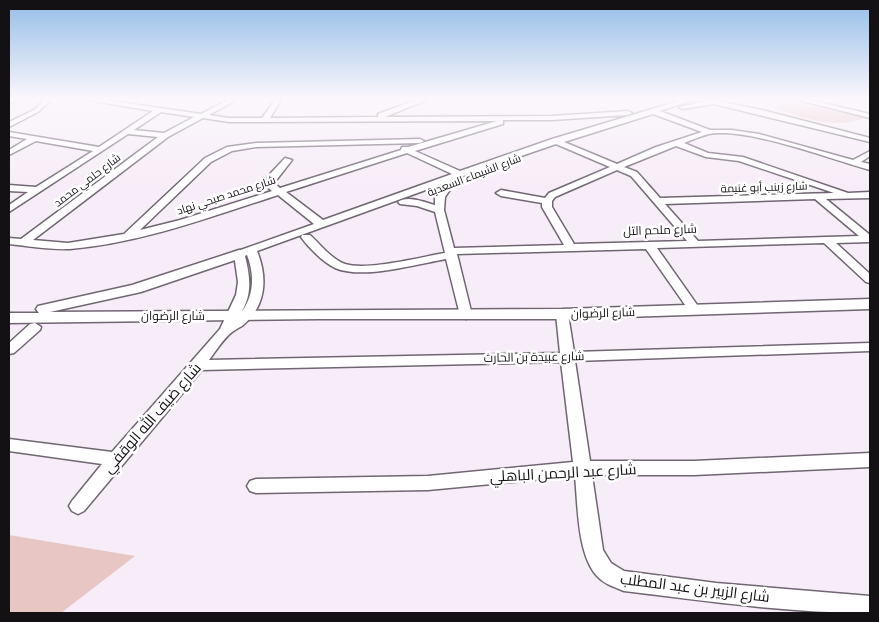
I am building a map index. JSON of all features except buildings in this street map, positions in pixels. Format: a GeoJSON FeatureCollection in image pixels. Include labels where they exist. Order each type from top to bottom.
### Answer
{"type":"FeatureCollection","features":[{"type":"Feature","properties":{"kind":"main road"},"geometry":{"type":"LineString","coordinates":[[9,317],[136,289],[246,255]]}},
{"type":"Feature","properties":{"kind":"main road","name":"شارع الرضوان"},"geometry":{"type":"LineString","coordinates":[[35,327],[318,319],[337,316],[562,314],[870,304]]}},
{"type":"Feature","properties":{"kind":"main road","name":"شارع الرضوان"},"geometry":{"type":"LineString","coordinates":[[9,317],[234,321]]}},
{"type":"Feature","properties":{"kind":"main road"},"geometry":{"type":"LineString","coordinates":[[9,328],[35,327]]}},
{"type":"Feature","properties":{"kind":"street"},"geometry":{"type":"LineString","coordinates":[[9,209],[131,129]]}},
{"type":"Feature","properties":{"kind":"street","name":"شارع حلمي محمد"},"geometry":{"type":"LineString","coordinates":[[23,242],[165,135],[178,129]]}},
{"type":"Feature","properties":{"kind":"street"},"geometry":{"type":"LineString","coordinates":[[127,237],[208,160],[230,148],[261,145],[391,143],[446,138],[475,129]]}},
{"type":"Feature","properties":{"kind":"street","name":"شارع الشيماء السعدية"},"geometry":{"type":"LineString","coordinates":[[246,255],[321,224],[459,174],[601,129]]}},
{"type":"Feature","properties":{"kind":"street"},"geometry":{"type":"LineString","coordinates":[[701,129],[709,132]]}},
{"type":"Feature","properties":{"kind":"street"},"geometry":{"type":"LineString","coordinates":[[836,129],[869,135]]}},
{"type":"Feature","properties":{"kind":"street"},"geometry":{"type":"LineString","coordinates":[[842,129],[869,135]]}},
{"type":"Feature","properties":{"kind":"street","name":"شارع حلمي محمد"},"geometry":{"type":"LineString","coordinates":[[126,132],[165,135]]}},
{"type":"Feature","properties":{"kind":"street"},"geometry":{"type":"LineString","coordinates":[[570,246],[547,206],[547,201],[555,193],[676,143],[709,132],[732,132],[759,136],[870,168]]}},
{"type":"Feature","properties":{"kind":"street"},"geometry":{"type":"LineString","coordinates":[[9,134],[98,149]]}},
{"type":"Feature","properties":{"kind":"street","name":"شارع محمد صبحي نهاد"},"geometry":{"type":"LineString","coordinates":[[9,241],[79,246],[127,237],[184,222],[446,138]]}},
{"type":"Feature","properties":{"kind":"street"},"geometry":{"type":"LineString","coordinates":[[9,153],[34,139]]}},
{"type":"Feature","properties":{"kind":"street"},"geometry":{"type":"LineString","coordinates":[[558,142],[621,167],[639,178],[694,243]]}},
{"type":"Feature","properties":{"kind":"street","name":"شارع الشيماء السعدية"},"geometry":{"type":"LineString","coordinates":[[246,255],[306,237],[403,202],[558,142]]}},
{"type":"Feature","properties":{"kind":"street"},"geometry":{"type":"LineString","coordinates":[[391,143],[459,174]]}},
{"type":"Feature","properties":{"kind":"street"},"geometry":{"type":"LineString","coordinates":[[676,143],[706,154],[740,159],[851,196]]}},
{"type":"Feature","properties":{"kind":"street"},"geometry":{"type":"LineString","coordinates":[[854,163],[870,153]]}},
{"type":"Feature","properties":{"kind":"street"},"geometry":{"type":"LineString","coordinates":[[288,160],[269,182],[270,187],[321,224]]}},
{"type":"Feature","properties":{"kind":"street"},"geometry":{"type":"LineString","coordinates":[[450,184],[440,198],[439,210],[466,315]]}},
{"type":"Feature","properties":{"kind":"street"},"geometry":{"type":"LineString","coordinates":[[9,188],[37,190]]}},
{"type":"Feature","properties":{"kind":"street"},"geometry":{"type":"LineString","coordinates":[[501,193],[547,201]]}},
{"type":"Feature","properties":{"kind":"street","name":"شارع زينب أبو غنيمة"},"geometry":{"type":"LineString","coordinates":[[658,201],[870,195]]}},
{"type":"Feature","properties":{"kind":"street"},"geometry":{"type":"LineString","coordinates":[[817,196],[870,239]]}},
{"type":"Feature","properties":{"kind":"street"},"geometry":{"type":"LineString","coordinates":[[403,202],[418,203],[439,210]]}},
{"type":"Feature","properties":{"kind":"street","name":"شارع ملحم التل"},"geometry":{"type":"LineString","coordinates":[[306,237],[340,265],[347,268],[391,266],[451,253],[570,246],[870,239]]}},
{"type":"Feature","properties":{"kind":"street"},"geometry":{"type":"LineString","coordinates":[[826,240],[870,280]]}},
{"type":"Feature","properties":{"kind":"street"},"geometry":{"type":"LineString","coordinates":[[648,244],[694,309]]}},
{"type":"Feature","properties":{"kind":"street","name":"شارع ضيف الله الوقفي"},"geometry":{"type":"LineString","coordinates":[[78,506],[114,459],[199,365],[234,321],[258,295],[258,281],[246,255]]}},
{"type":"Feature","properties":{"kind":"street","name":"شارع ضيف الله الوقفي"},"geometry":{"type":"LineString","coordinates":[[234,321],[242,298],[246,255]]}},
{"type":"Feature","properties":{"kind":"street"},"geometry":{"type":"LineString","coordinates":[[244,283],[258,281]]}},
{"type":"Feature","properties":{"kind":"street","name":"شارع الزبير بن عبد المطلب"},"geometry":{"type":"LineString","coordinates":[[562,314],[566,356],[584,468],[593,550],[602,570],[610,576],[624,580],[716,593],[870,606]]}},
{"type":"Feature","properties":{"kind":"street"},"geometry":{"type":"LineString","coordinates":[[9,350],[35,327]]}},
{"type":"Feature","properties":{"kind":"street","name":"شارع عبيدة بن الحارث"},"geometry":{"type":"LineString","coordinates":[[199,365],[665,355],[870,347]]}},
{"type":"Feature","properties":{"kind":"street"},"geometry":{"type":"LineString","coordinates":[[9,445],[114,459]]}},
{"type":"Feature","properties":{"kind":"street","name":"شارع عبد الرحمن الباهلي"},"geometry":{"type":"LineString","coordinates":[[256,486],[428,482],[584,468],[694,468],[870,460]]}},
{"type":"Feature","properties":{"kind":"shaded area"},"geometry":{"type":"Polygon","coordinates":[[[9,535],[135,556],[61,613],[9,613],[9,535]]]}}]}
